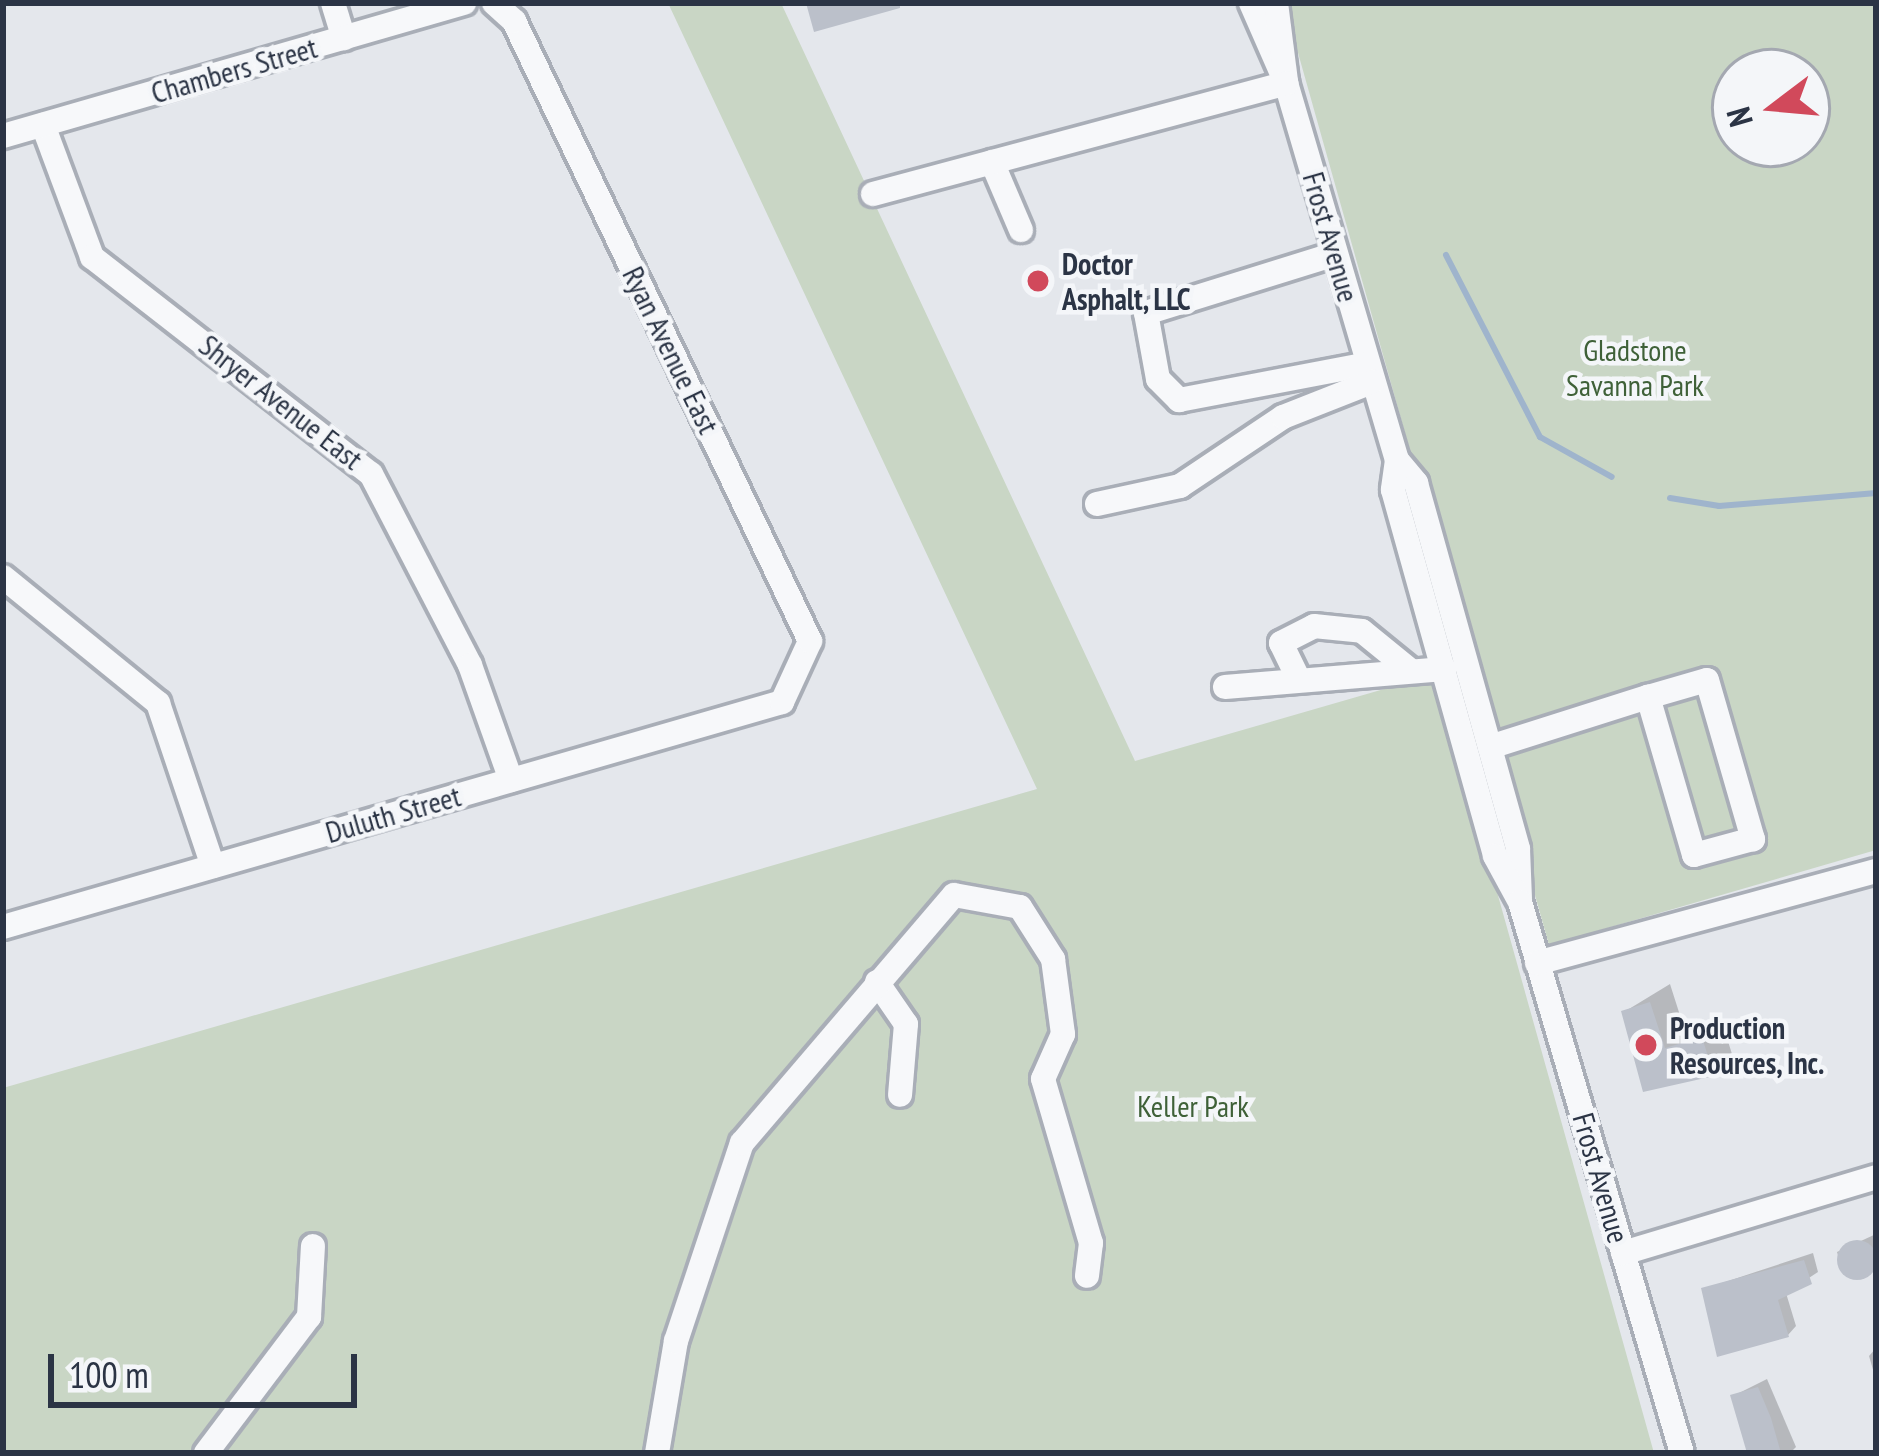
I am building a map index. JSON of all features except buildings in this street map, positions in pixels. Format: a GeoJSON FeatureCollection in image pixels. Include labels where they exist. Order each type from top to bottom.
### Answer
{"type":"FeatureCollection","features":[{"type":"Feature","properties":{"kind":"street"},"geometry":{"type":"LineString","coordinates":[[333,3],[344,38]]}},
{"type":"Feature","properties":{"kind":"street","name":"Chambers Street"},"geometry":{"type":"LineString","coordinates":[[3,136],[464,3]]}},
{"type":"Feature","properties":{"kind":"street","name":"Ryan Avenue East"},"geometry":{"type":"LineString","coordinates":[[495,3],[810,641],[782,702]]}},
{"type":"Feature","properties":{"kind":"street","name":"Frost Avenue"},"geometry":{"type":"LineString","coordinates":[[1252,3],[1286,83],[1397,460],[1417,483],[1490,748],[1520,902],[1682,1453]]}},
{"type":"Feature","properties":{"kind":"street","name":"Frost Avenue"},"geometry":{"type":"LineString","coordinates":[[1276,3],[1286,83]]}},
{"type":"Feature","properties":{"kind":"street"},"geometry":{"type":"LineString","coordinates":[[873,194],[1286,83]]}},
{"type":"Feature","properties":{"kind":"street","name":"Shryer Avenue East"},"geometry":{"type":"LineString","coordinates":[[43,124],[92,257],[371,474],[470,665],[511,780]]}},
{"type":"Feature","properties":{"kind":"street"},"geometry":{"type":"LineString","coordinates":[[992,162],[1021,230]]}},
{"type":"Feature","properties":{"kind":"street"},"geometry":{"type":"LineString","coordinates":[[1336,254],[1146,313],[1158,379],[1180,400],[1370,373]]}},
{"type":"Feature","properties":{"kind":"street"},"geometry":{"type":"LineString","coordinates":[[1097,503],[1180,486],[1283,417],[1370,373]]}},
{"type":"Feature","properties":{"kind":"street","name":"Frost Avenue"},"geometry":{"type":"LineString","coordinates":[[1397,460],[1393,490],[1495,856],[1520,902]]}},
{"type":"Feature","properties":{"kind":"street"},"geometry":{"type":"LineString","coordinates":[[3,577],[158,703],[213,866]]}},
{"type":"Feature","properties":{"kind":"street"},"geometry":{"type":"LineString","coordinates":[[1299,680],[1281,643],[1314,626],[1362,631],[1411,671]]}},
{"type":"Feature","properties":{"kind":"street"},"geometry":{"type":"LineString","coordinates":[[1225,687],[1444,669]]}},
{"type":"Feature","properties":{"kind":"street"},"geometry":{"type":"LineString","coordinates":[[1490,748],[1648,697],[1708,680],[1753,839],[1694,855],[1648,697]]}},
{"type":"Feature","properties":{"kind":"street","name":"Duluth Street"},"geometry":{"type":"LineString","coordinates":[[3,927],[782,702]]}},
{"type":"Feature","properties":{"kind":"street"},"geometry":{"type":"LineString","coordinates":[[1537,963],[1876,871]]}},
{"type":"Feature","properties":{"kind":"street"},"geometry":{"type":"LineString","coordinates":[[657,1453],[676,1341],[742,1144],[954,895],[1005,898],[1035,924],[1064,1010],[1043,1079],[1091,1243],[1087,1276]]}},
{"type":"Feature","properties":{"kind":"street"},"geometry":{"type":"LineString","coordinates":[[877,982],[906,1024],[900,1095]]}},
{"type":"Feature","properties":{"kind":"street"},"geometry":{"type":"LineString","coordinates":[[1623,1253],[1876,1177]]}},
{"type":"Feature","properties":{"kind":"street"},"geometry":{"type":"LineString","coordinates":[[206,1453],[309,1317],[313,1246]]}},
{"type":"Feature","properties":{"kind":"green space","name":"Keller Park"},"geometry":{"type":"Polygon","coordinates":[[[668,3],[781,3],[1135,761],[1436,674],[1654,1453],[3,1453],[3,1088],[1037,789],[668,3]]]}},
{"type":"Feature","properties":{"kind":"green space","name":"Gladstone Savanna Park"},"geometry":{"type":"Polygon","coordinates":[[[1284,3],[1876,3],[1876,850],[1549,945],[1284,3]]]}},
{"type":"Feature","properties":{"kind":"waterway"},"geometry":{"type":"LineString","coordinates":[[1446,255],[1540,437],[1612,477]]}},
{"type":"Feature","properties":{"kind":"waterway"},"geometry":{"type":"LineString","coordinates":[[1670,498],[1719,506],[1876,493]]}},
{"type":"Feature","properties":{"kind":"place","name":"Doctor Asphalt, LLC"},"geometry":{"type":"Point","coordinates":[1038,281]}},
{"type":"Feature","properties":{"kind":"place","name":"Production Resources, Inc."},"geometry":{"type":"Point","coordinates":[1646,1045]}}]}
